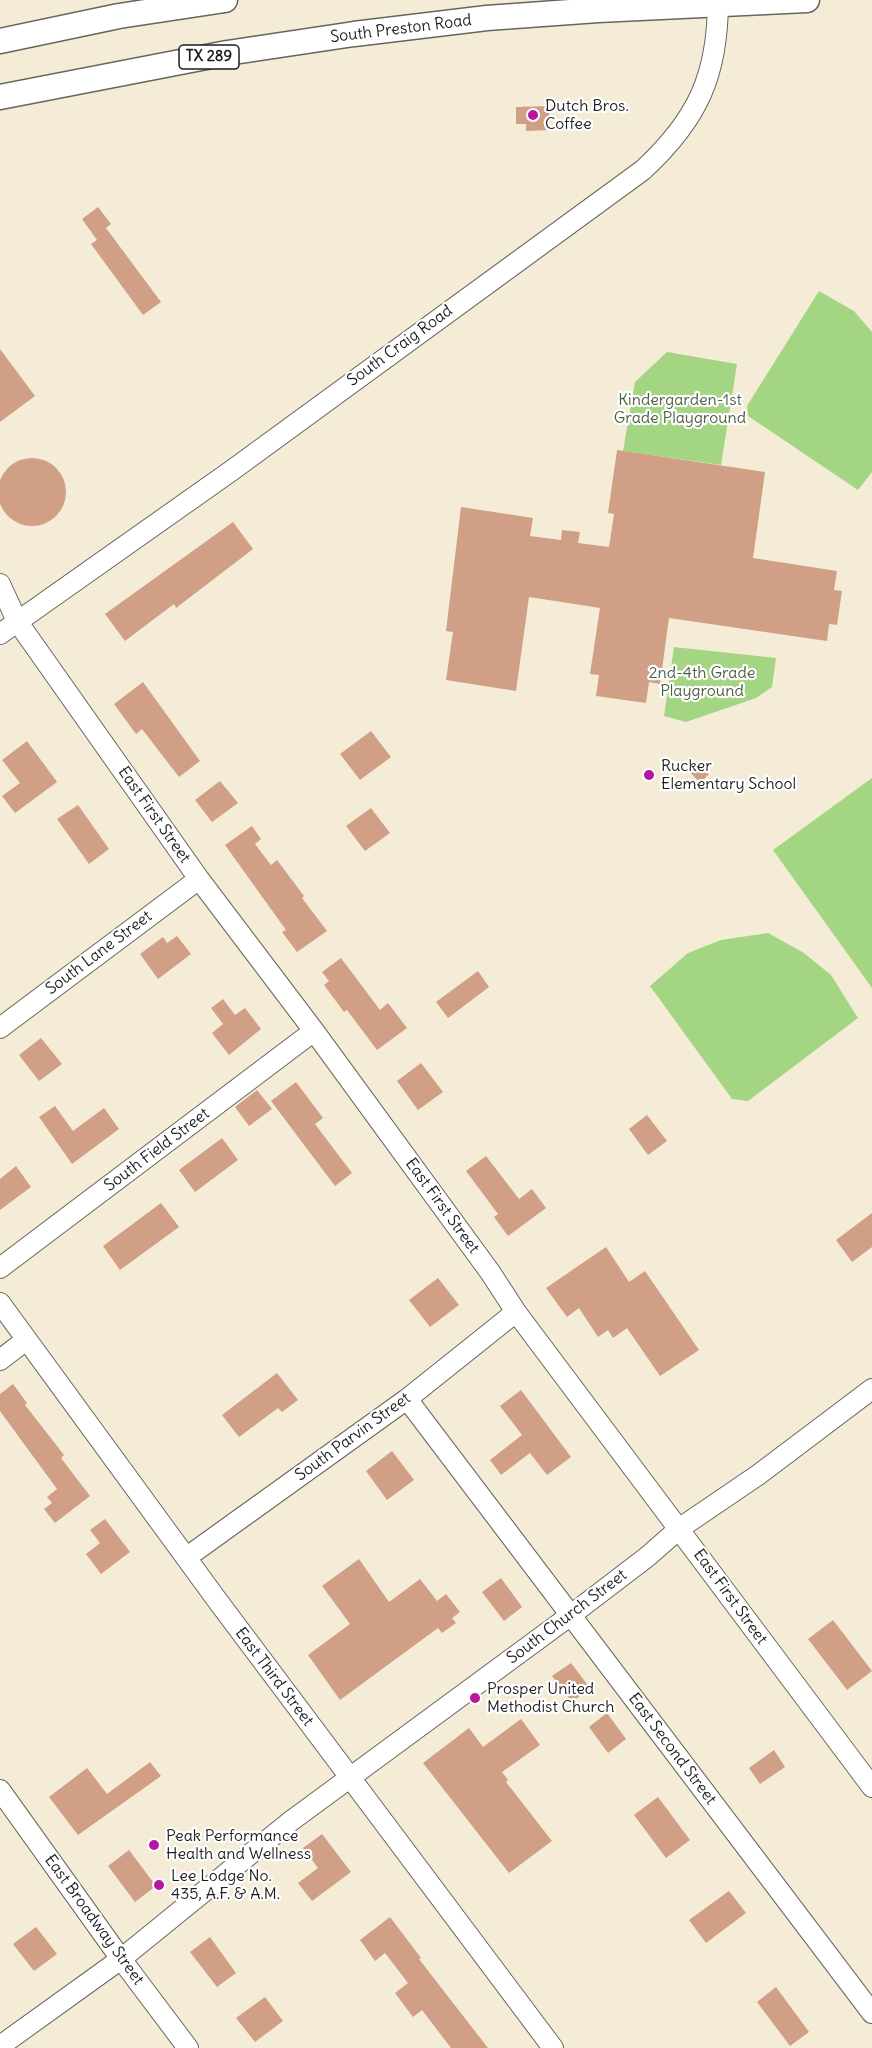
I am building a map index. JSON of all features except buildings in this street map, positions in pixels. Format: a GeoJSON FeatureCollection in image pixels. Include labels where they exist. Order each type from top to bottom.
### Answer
{"type":"FeatureCollection","features":[{"type":"Feature","properties":{"kind":"main road"},"geometry":{"type":"LineString","coordinates":[[0,41],[119,16],[225,0]]}},
{"type":"Feature","properties":{"kind":"main road","name":"South Preston Road"},"geometry":{"type":"LineString","coordinates":[[0,97],[301,41],[487,18],[718,2],[807,0]]}},
{"type":"Feature","properties":{"kind":"street","name":"South Craig Road"},"geometry":{"type":"LineString","coordinates":[[0,634],[8,617],[231,471],[643,170],[682,129],[701,96],[714,55],[718,2]]}},
{"type":"Feature","properties":{"kind":"street","name":"East First Street"},"geometry":{"type":"LineString","coordinates":[[0,584],[8,617],[483,1262],[516,1312],[872,1787]]}},
{"type":"Feature","properties":{"kind":"street","name":"South Lane Street"},"geometry":{"type":"LineString","coordinates":[[0,1028],[199,879]]}},
{"type":"Feature","properties":{"kind":"street","name":"South Field Street"},"geometry":{"type":"LineString","coordinates":[[0,1268],[314,1031]]}},
{"type":"Feature","properties":{"kind":"street","name":"East Third Street"},"geometry":{"type":"LineString","coordinates":[[0,1303],[217,1600],[553,2048]]}},
{"type":"Feature","properties":{"kind":"street","name":"South Parvin Street"},"geometry":{"type":"LineString","coordinates":[[187,1557],[407,1399],[516,1312]]}},
{"type":"Feature","properties":{"kind":"street"},"geometry":{"type":"LineString","coordinates":[[0,1360],[26,1340]]}},
{"type":"Feature","properties":{"kind":"street","name":"South Church Street"},"geometry":{"type":"LineString","coordinates":[[0,2046],[121,1959],[291,1821],[570,1615],[647,1557],[680,1528],[758,1475],[872,1389]]}},
{"type":"Feature","properties":{"kind":"street","name":"East Second Street"},"geometry":{"type":"LineString","coordinates":[[407,1399],[872,2013]]}},
{"type":"Feature","properties":{"kind":"street","name":"East Broadway Street"},"geometry":{"type":"LineString","coordinates":[[0,1790],[188,2048]]}},
{"type":"Feature","properties":{"kind":"green space"},"geometry":{"type":"Polygon","coordinates":[[[819,291],[854,311],[872,332],[872,472],[858,490],[748,416],[747,406],[819,291]]]}},
{"type":"Feature","properties":{"kind":"green space","name":"Kindergarden-1st Grade Playground"},"geometry":{"type":"Polygon","coordinates":[[[667,352],[737,364],[721,465],[623,451],[635,382],[667,352]]]}},
{"type":"Feature","properties":{"kind":"green space","name":"2nd-4th Grade Playground"},"geometry":{"type":"Polygon","coordinates":[[[674,647],[776,658],[772,687],[756,698],[686,722],[664,716],[674,647]]]}},
{"type":"Feature","properties":{"kind":"green space"},"geometry":{"type":"Polygon","coordinates":[[[872,778],[872,988],[773,850],[872,778]]]}},
{"type":"Feature","properties":{"kind":"green space"},"geometry":{"type":"Polygon","coordinates":[[[768,933],[804,953],[831,975],[858,1018],[748,1101],[732,1099],[650,986],[688,953],[721,940],[768,933]]]}},
{"type":"Feature","properties":{"kind":"place","name":"Dutch Bros. Coffee"},"geometry":{"type":"Point","coordinates":[533,115]}},
{"type":"Feature","properties":{"kind":"place","name":"Rucker Elementary School"},"geometry":{"type":"Point","coordinates":[649,775]}},
{"type":"Feature","properties":{"kind":"place","name":"Prosper United Methodist Church"},"geometry":{"type":"Point","coordinates":[475,1698]}},
{"type":"Feature","properties":{"kind":"place","name":"Peak Performance Health and Wellness"},"geometry":{"type":"Point","coordinates":[154,1845]}},
{"type":"Feature","properties":{"kind":"place","name":"Lee Lodge No. 435, A.F. & A.M."},"geometry":{"type":"Point","coordinates":[159,1885]}}]}
